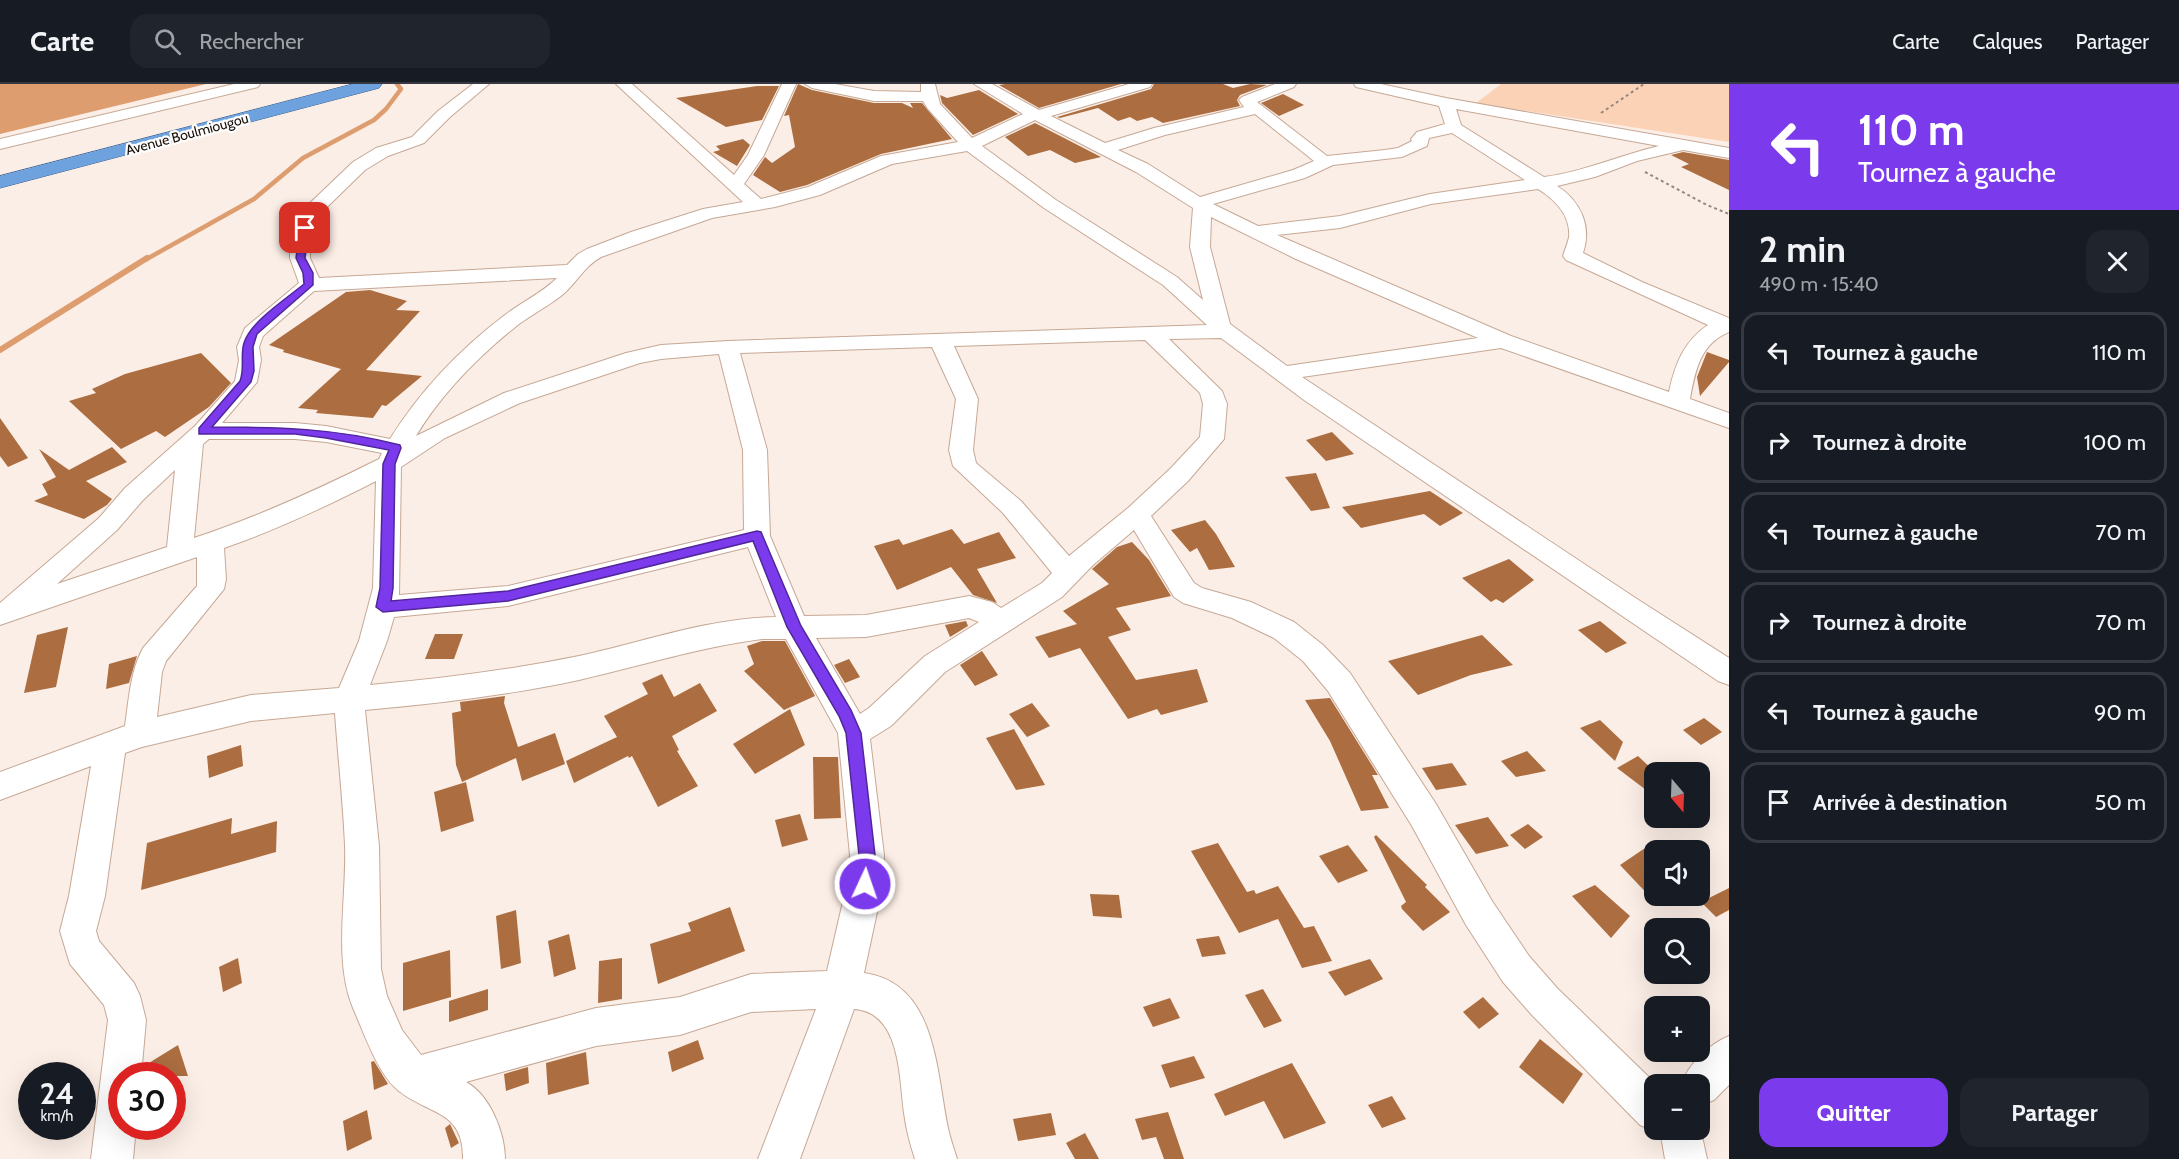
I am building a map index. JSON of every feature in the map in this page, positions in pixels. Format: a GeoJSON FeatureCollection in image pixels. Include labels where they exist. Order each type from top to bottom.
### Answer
{"type":"FeatureCollection","features":[{"type":"Feature","properties":{"kind":"highway","name":"Avenue Boulmiougou"},"geometry":{"type":"LineString","coordinates":[[0,172],[347,87],[373,84]]}},
{"type":"Feature","properties":{"kind":"highway","name":"Avenue Boulmiougou"},"geometry":{"type":"LineString","coordinates":[[0,182],[347,87]]}},
{"type":"Feature","properties":{"kind":"street"},"geometry":{"type":"LineString","coordinates":[[0,144],[253,84]]}},
{"type":"Feature","properties":{"kind":"street"},"geometry":{"type":"LineString","coordinates":[[309,285],[300,251],[305,228],[316,207],[359,166],[382,152],[418,140],[444,114],[482,84]]}},
{"type":"Feature","properties":{"kind":"street"},"geometry":{"type":"LineString","coordinates":[[623,84],[758,205]]}},
{"type":"Feature","properties":{"kind":"street"},"geometry":{"type":"LineString","coordinates":[[736,184],[756,155],[789,84]]}},
{"type":"Feature","properties":{"kind":"street"},"geometry":{"type":"LineString","coordinates":[[812,84],[879,97],[929,91],[941,116],[970,146],[1050,204],[1170,281],[1223,328],[1281,373],[1464,499],[1729,673]]}},
{"type":"Feature","properties":{"kind":"street"},"geometry":{"type":"LineString","coordinates":[[981,84],[1142,168],[1200,204],[1254,232],[1394,296],[1503,341],[1729,421]]}},
{"type":"Feature","properties":{"kind":"street"},"geometry":{"type":"LineString","coordinates":[[484,1159],[484,1148],[474,1118],[458,1100],[413,1077],[387,1044],[368,998],[362,969],[361,836],[349,700],[373,641],[383,607],[387,588],[392,456],[409,425],[457,370],[503,327],[563,284],[579,264],[594,253],[709,213],[758,205],[832,185],[887,160],[970,146],[1037,115],[1145,84]]}},
{"type":"Feature","properties":{"kind":"street"},"geometry":{"type":"LineString","coordinates":[[1289,84],[1247,100],[1325,162]]}},
{"type":"Feature","properties":{"kind":"street"},"geometry":{"type":"LineString","coordinates":[[1361,84],[1446,103],[1729,153]]}},
{"type":"Feature","properties":{"kind":"street"},"geometry":{"type":"LineString","coordinates":[[1446,103],[1454,127],[1555,192],[1572,211],[1579,229],[1573,256],[1627,283],[1727,325]]}},
{"type":"Feature","properties":{"kind":"street"},"geometry":{"type":"LineString","coordinates":[[1104,149],[1160,130],[1256,109]]}},
{"type":"Feature","properties":{"kind":"street"},"geometry":{"type":"LineString","coordinates":[[1200,204],[1274,182],[1341,157],[1402,152],[1421,143],[1419,139],[1423,135],[1454,127]]}},
{"type":"Feature","properties":{"kind":"street"},"geometry":{"type":"LineString","coordinates":[[1254,232],[1340,222],[1430,200],[1541,183],[1589,173],[1620,160],[1681,146],[1729,166]]}},
{"type":"Feature","properties":{"kind":"street"},"geometry":{"type":"LineString","coordinates":[[1200,204],[1200,247],[1223,328]]}},
{"type":"Feature","properties":{"kind":"street"},"geometry":{"type":"LineString","coordinates":[[4,613],[96,535],[134,494],[197,437],[246,382],[249,371],[248,347],[253,333],[309,285],[573,271]]}},
{"type":"Feature","properties":{"kind":"street"},"geometry":{"type":"LineString","coordinates":[[1678,402],[1686,364],[1694,349],[1703,338],[1727,325]]}},
{"type":"Feature","properties":{"kind":"street"},"geometry":{"type":"LineString","coordinates":[[4,613],[180,554],[319,499],[392,456],[512,398],[634,358],[661,352],[728,347],[1151,334],[1223,328]]}},
{"type":"Feature","properties":{"kind":"street"},"geometry":{"type":"LineString","coordinates":[[854,733],[894,705],[935,664],[1052,590],[1083,558],[1137,514],[1212,439],[1215,404],[1211,391],[1151,334]]}},
{"type":"Feature","properties":{"kind":"street"},"geometry":{"type":"LineString","coordinates":[[940,340],[967,399],[961,450],[965,466],[1012,507],[1069,574]]}},
{"type":"Feature","properties":{"kind":"street"},"geometry":{"type":"LineString","coordinates":[[1281,373],[1503,341]]}},
{"type":"Feature","properties":{"kind":"street"},"geometry":{"type":"LineString","coordinates":[[728,347],[755,450],[757,536],[794,627],[846,714],[854,733],[867,855],[865,884],[842,990],[779,1159]]}},
{"type":"Feature","properties":{"kind":"street"},"geometry":{"type":"LineString","coordinates":[[197,437],[295,431],[326,434],[392,456]]}},
{"type":"Feature","properties":{"kind":"street"},"geometry":{"type":"LineString","coordinates":[[180,554],[180,520],[197,437]]}},
{"type":"Feature","properties":{"kind":"street"},"geometry":{"type":"LineString","coordinates":[[1137,514],[1184,590],[1193,596],[1241,610],[1284,630],[1313,653],[1340,682],[1401,777],[1489,929],[1516,969],[1544,1001],[1644,1102]]}},
{"type":"Feature","properties":{"kind":"street"},"geometry":{"type":"LineString","coordinates":[[383,607],[524,593],[757,536]]}},
{"type":"Feature","properties":{"kind":"street"},"geometry":{"type":"LineString","coordinates":[[112,1159],[127,1020],[121,996],[83,951],[78,931],[125,739],[147,672],[153,656],[161,645],[210,589],[213,579],[210,543]]}},
{"type":"Feature","properties":{"kind":"street"},"geometry":{"type":"LineString","coordinates":[[0,786],[125,739],[252,708],[349,700],[513,680],[724,633],[762,628],[866,626],[969,607],[982,610],[1002,623]]}},
{"type":"Feature","properties":{"kind":"street"},"geometry":{"type":"LineString","coordinates":[[413,1077],[596,1027],[680,1016],[751,993],[842,990],[872,992],[885,997],[900,1012],[910,1035],[928,1130],[936,1159]]}},
{"type":"Feature","properties":{"kind":"street"},"geometry":{"type":"LineString","coordinates":[[1710,1076],[1729,1056]]}},
{"type":"Feature","properties":{"kind":"path"},"geometry":{"type":"LineString","coordinates":[[1591,129],[1598,114],[1630,93],[1640,90],[1644,84]]}},
{"type":"Feature","properties":{"kind":"path"},"geometry":{"type":"LineString","coordinates":[[1620,160],[1669,183],[1697,202],[1729,214]]}},
{"type":"Feature","properties":{"kind":"shaded area"},"geometry":{"type":"Polygon","coordinates":[[[0,84],[206,84],[0,134],[0,84]]]}},
{"type":"Feature","properties":{"kind":"shaded area"},"geometry":{"type":"Polygon","coordinates":[[[1501,84],[1729,84],[1729,142],[1476,103],[1501,84]]]}},
{"type":"Feature","properties":{"kind":"building"},"geometry":{"type":"Polygon","coordinates":[[[798,84],[812,90],[874,103],[902,103],[913,108],[910,103],[922,103],[952,139],[881,154],[807,185],[780,192],[753,175],[765,157],[772,163],[795,147],[789,115],[784,116],[798,84]]]}},
{"type":"Feature","properties":{"kind":"building"},"geometry":{"type":"Polygon","coordinates":[[[1121,84],[1039,108],[999,85],[1121,84]]]}},
{"type":"Feature","properties":{"kind":"building"},"geometry":{"type":"Polygon","coordinates":[[[1154,84],[1223,84],[1233,88],[1250,84],[1267,85],[1240,95],[1237,100],[1240,106],[1163,123],[1152,117],[1137,121],[1130,117],[1118,121],[1098,108],[1057,117],[1151,89],[1154,84]]]}},
{"type":"Feature","properties":{"kind":"building"},"geometry":{"type":"Polygon","coordinates":[[[757,86],[779,86],[762,120],[726,127],[676,98],[757,86]]]}},
{"type":"Feature","properties":{"kind":"building"},"geometry":{"type":"Polygon","coordinates":[[[979,90],[1018,114],[973,135],[942,103],[940,95],[947,98],[979,90]]]}},
{"type":"Feature","properties":{"kind":"building"},"geometry":{"type":"Polygon","coordinates":[[[1283,94],[1304,105],[1279,116],[1261,103],[1283,94]]]}},
{"type":"Feature","properties":{"kind":"building"},"geometry":{"type":"Polygon","coordinates":[[[1035,123],[1101,157],[1075,163],[1050,150],[1028,156],[1005,137],[1035,123]]]}},
{"type":"Feature","properties":{"kind":"building"},"geometry":{"type":"Polygon","coordinates":[[[743,139],[750,145],[737,166],[713,152],[720,150],[716,146],[743,139]]]}},
{"type":"Feature","properties":{"kind":"building"},"geometry":{"type":"Polygon","coordinates":[[[1683,152],[1729,160],[1729,190],[1681,167],[1689,164],[1671,155],[1683,152]]]}},
{"type":"Feature","properties":{"kind":"building"},"geometry":{"type":"Polygon","coordinates":[[[370,290],[407,301],[396,310],[420,311],[366,370],[422,376],[386,406],[382,405],[373,418],[316,413],[318,410],[298,408],[341,369],[283,352],[284,350],[269,345],[346,292],[370,290]]]}},
{"type":"Feature","properties":{"kind":"building"},"geometry":{"type":"Polygon","coordinates":[[[1707,352],[1729,360],[1729,362],[1700,396],[1697,377],[1707,352]]]}},
{"type":"Feature","properties":{"kind":"building"},"geometry":{"type":"Polygon","coordinates":[[[201,353],[231,383],[209,407],[165,437],[156,431],[121,449],[69,401],[96,393],[92,389],[125,374],[201,353]]]}},
{"type":"Feature","properties":{"kind":"building"},"geometry":{"type":"Polygon","coordinates":[[[0,418],[28,458],[8,467],[0,456],[0,418]]]}},
{"type":"Feature","properties":{"kind":"building"},"geometry":{"type":"Polygon","coordinates":[[[1332,432],[1354,454],[1326,461],[1306,440],[1332,432]]]}},
{"type":"Feature","properties":{"kind":"building"},"geometry":{"type":"Polygon","coordinates":[[[112,447],[127,462],[86,481],[112,499],[107,505],[84,519],[34,501],[48,495],[42,484],[56,477],[39,449],[69,470],[112,447]]]}},
{"type":"Feature","properties":{"kind":"building"},"geometry":{"type":"Polygon","coordinates":[[[1316,473],[1330,508],[1311,511],[1285,477],[1316,473]]]}},
{"type":"Feature","properties":{"kind":"building"},"geometry":{"type":"Polygon","coordinates":[[[1430,491],[1463,513],[1440,526],[1424,514],[1361,528],[1342,507],[1430,491]]]}},
{"type":"Feature","properties":{"kind":"building"},"geometry":{"type":"Polygon","coordinates":[[[1205,520],[1235,567],[1209,570],[1197,548],[1190,552],[1171,530],[1205,520]]]}},
{"type":"Feature","properties":{"kind":"building"},"geometry":{"type":"Polygon","coordinates":[[[952,529],[964,544],[999,532],[1016,558],[977,569],[997,603],[973,595],[951,567],[897,590],[874,546],[899,539],[903,545],[952,529]]]}},
{"type":"Feature","properties":{"kind":"building"},"geometry":{"type":"Polygon","coordinates":[[[1132,542],[1149,560],[1171,596],[1116,608],[1131,630],[1108,637],[1136,680],[1197,669],[1208,702],[1161,715],[1157,709],[1128,719],[1080,648],[1049,658],[1035,637],[1077,624],[1063,611],[1109,584],[1092,569],[1117,547],[1132,542]]]}},
{"type":"Feature","properties":{"kind":"building"},"geometry":{"type":"Polygon","coordinates":[[[1509,559],[1534,580],[1503,603],[1496,599],[1491,602],[1462,578],[1509,559]]]}},
{"type":"Feature","properties":{"kind":"building"},"geometry":{"type":"Polygon","coordinates":[[[966,621],[968,626],[950,637],[945,625],[966,621]]]}},
{"type":"Feature","properties":{"kind":"building"},"geometry":{"type":"Polygon","coordinates":[[[1600,621],[1627,643],[1606,653],[1578,630],[1600,621]]]}},
{"type":"Feature","properties":{"kind":"building"},"geometry":{"type":"Polygon","coordinates":[[[68,627],[56,687],[24,693],[37,635],[68,627]]]}},
{"type":"Feature","properties":{"kind":"building"},"geometry":{"type":"Polygon","coordinates":[[[435,634],[463,634],[454,659],[425,659],[435,634]]]}},
{"type":"Feature","properties":{"kind":"building"},"geometry":{"type":"Polygon","coordinates":[[[1482,635],[1513,665],[1471,675],[1418,695],[1388,661],[1482,635]]]}},
{"type":"Feature","properties":{"kind":"building"},"geometry":{"type":"Polygon","coordinates":[[[762,641],[785,641],[815,696],[784,710],[744,671],[754,664],[747,646],[762,641]]]}},
{"type":"Feature","properties":{"kind":"building"},"geometry":{"type":"Polygon","coordinates":[[[982,651],[998,675],[975,686],[960,665],[982,651]]]}},
{"type":"Feature","properties":{"kind":"building"},"geometry":{"type":"Polygon","coordinates":[[[137,656],[129,683],[106,689],[109,664],[137,656]]]}},
{"type":"Feature","properties":{"kind":"building"},"geometry":{"type":"Polygon","coordinates":[[[849,659],[860,677],[845,683],[834,665],[849,659]]]}},
{"type":"Feature","properties":{"kind":"building"},"geometry":{"type":"Polygon","coordinates":[[[662,674],[674,697],[700,683],[717,711],[672,736],[679,750],[677,751],[698,786],[658,807],[632,756],[574,783],[566,761],[617,737],[604,716],[648,694],[642,683],[662,674]]]}},
{"type":"Feature","properties":{"kind":"building"},"geometry":{"type":"Polygon","coordinates":[[[505,696],[504,703],[518,747],[555,733],[565,764],[522,781],[516,758],[462,782],[456,765],[452,713],[461,711],[460,702],[505,696]]]}},
{"type":"Feature","properties":{"kind":"building"},"geometry":{"type":"Polygon","coordinates":[[[1330,698],[1378,775],[1372,775],[1389,808],[1361,811],[1330,741],[1305,700],[1330,698]]]}},
{"type":"Feature","properties":{"kind":"building"},"geometry":{"type":"Polygon","coordinates":[[[1032,703],[1050,726],[1027,737],[1009,714],[1032,703]]]}},
{"type":"Feature","properties":{"kind":"building"},"geometry":{"type":"Polygon","coordinates":[[[790,709],[805,745],[755,774],[733,744],[790,709]]]}},
{"type":"Feature","properties":{"kind":"building"},"geometry":{"type":"Polygon","coordinates":[[[1704,718],[1722,732],[1701,745],[1683,730],[1704,718]]]}},
{"type":"Feature","properties":{"kind":"building"},"geometry":{"type":"Polygon","coordinates":[[[1600,720],[1623,742],[1615,761],[1580,728],[1600,720]]]}},
{"type":"Feature","properties":{"kind":"building"},"geometry":{"type":"Polygon","coordinates":[[[1014,729],[1045,785],[1016,790],[986,738],[1014,729]]]}},
{"type":"Feature","properties":{"kind":"building"},"geometry":{"type":"Polygon","coordinates":[[[241,745],[243,766],[209,778],[207,756],[241,745]]]}},
{"type":"Feature","properties":{"kind":"building"},"geometry":{"type":"Polygon","coordinates":[[[1527,751],[1546,771],[1516,777],[1501,761],[1527,751]]]}},
{"type":"Feature","properties":{"kind":"building"},"geometry":{"type":"Polygon","coordinates":[[[1638,756],[1644,762],[1644,788],[1617,768],[1638,756]]]}},
{"type":"Feature","properties":{"kind":"building"},"geometry":{"type":"Polygon","coordinates":[[[813,757],[838,757],[841,818],[814,819],[813,757]]]}},
{"type":"Feature","properties":{"kind":"building"},"geometry":{"type":"Polygon","coordinates":[[[1452,763],[1467,785],[1436,790],[1422,768],[1452,763]]]}},
{"type":"Feature","properties":{"kind":"building"},"geometry":{"type":"Polygon","coordinates":[[[466,782],[474,821],[441,832],[434,792],[466,782]]]}},
{"type":"Feature","properties":{"kind":"building"},"geometry":{"type":"Polygon","coordinates":[[[800,814],[808,840],[782,847],[775,820],[800,814]]]}},
{"type":"Feature","properties":{"kind":"building"},"geometry":{"type":"Polygon","coordinates":[[[1488,817],[1509,846],[1476,854],[1455,825],[1488,817]]]}},
{"type":"Feature","properties":{"kind":"building"},"geometry":{"type":"Polygon","coordinates":[[[232,818],[231,834],[277,821],[276,852],[141,890],[147,843],[232,818]]]}},
{"type":"Feature","properties":{"kind":"building"},"geometry":{"type":"Polygon","coordinates":[[[1528,824],[1543,837],[1525,849],[1510,835],[1528,824]]]}},
{"type":"Feature","properties":{"kind":"building"},"geometry":{"type":"Polygon","coordinates":[[[1376,835],[1427,885],[1425,887],[1450,912],[1423,931],[1402,909],[1401,906],[1406,902],[1374,837],[1376,835]]]}},
{"type":"Feature","properties":{"kind":"building"},"geometry":{"type":"Polygon","coordinates":[[[1218,843],[1247,892],[1254,890],[1256,894],[1278,886],[1304,928],[1314,926],[1332,961],[1302,968],[1278,919],[1239,933],[1191,851],[1218,843]]]}},
{"type":"Feature","properties":{"kind":"building"},"geometry":{"type":"Polygon","coordinates":[[[1348,845],[1368,871],[1338,883],[1319,856],[1348,845]]]}},
{"type":"Feature","properties":{"kind":"building"},"geometry":{"type":"Polygon","coordinates":[[[1644,849],[1644,890],[1620,865],[1644,849]]]}},
{"type":"Feature","properties":{"kind":"building"},"geometry":{"type":"Polygon","coordinates":[[[1595,885],[1630,916],[1611,938],[1572,896],[1595,885]]]}},
{"type":"Feature","properties":{"kind":"building"},"geometry":{"type":"Polygon","coordinates":[[[1729,888],[1729,910],[1716,917],[1705,906],[1710,906],[1710,898],[1729,888]]]}},
{"type":"Feature","properties":{"kind":"building"},"geometry":{"type":"Polygon","coordinates":[[[1090,894],[1119,895],[1122,918],[1093,916],[1090,894]]]}},
{"type":"Feature","properties":{"kind":"building"},"geometry":{"type":"Polygon","coordinates":[[[730,907],[745,951],[658,984],[650,944],[691,931],[688,923],[730,907]]]}},
{"type":"Feature","properties":{"kind":"building"},"geometry":{"type":"Polygon","coordinates":[[[516,910],[521,963],[501,969],[496,916],[516,910]]]}},
{"type":"Feature","properties":{"kind":"building"},"geometry":{"type":"Polygon","coordinates":[[[569,934],[576,969],[554,977],[548,941],[569,934]]]}},
{"type":"Feature","properties":{"kind":"building"},"geometry":{"type":"Polygon","coordinates":[[[1219,936],[1226,954],[1202,957],[1196,939],[1219,936]]]}},
{"type":"Feature","properties":{"kind":"building"},"geometry":{"type":"Polygon","coordinates":[[[450,950],[451,997],[403,1011],[403,963],[450,950]]]}},
{"type":"Feature","properties":{"kind":"building"},"geometry":{"type":"Polygon","coordinates":[[[238,958],[242,983],[223,992],[219,967],[238,958]]]}},
{"type":"Feature","properties":{"kind":"building"},"geometry":{"type":"Polygon","coordinates":[[[622,958],[622,999],[598,1003],[599,961],[622,958]]]}},
{"type":"Feature","properties":{"kind":"building"},"geometry":{"type":"Polygon","coordinates":[[[1370,959],[1383,979],[1345,996],[1328,972],[1370,959]]]}},
{"type":"Feature","properties":{"kind":"building"},"geometry":{"type":"Polygon","coordinates":[[[488,989],[488,1010],[449,1022],[449,1001],[488,989]]]}},
{"type":"Feature","properties":{"kind":"building"},"geometry":{"type":"Polygon","coordinates":[[[1263,989],[1282,1021],[1264,1028],[1245,995],[1263,989]]]}},
{"type":"Feature","properties":{"kind":"building"},"geometry":{"type":"Polygon","coordinates":[[[1483,997],[1499,1014],[1479,1029],[1463,1012],[1483,997]]]}},
{"type":"Feature","properties":{"kind":"building"},"geometry":{"type":"Polygon","coordinates":[[[1170,998],[1180,1018],[1153,1027],[1143,1007],[1170,998]]]}},
{"type":"Feature","properties":{"kind":"building"},"geometry":{"type":"Polygon","coordinates":[[[1540,1039],[1583,1074],[1563,1104],[1519,1067],[1540,1039]]]}},
{"type":"Feature","properties":{"kind":"building"},"geometry":{"type":"Polygon","coordinates":[[[698,1040],[704,1059],[672,1072],[668,1052],[698,1040]]]}},
{"type":"Feature","properties":{"kind":"building"},"geometry":{"type":"Polygon","coordinates":[[[178,1045],[183,1062],[150,1062],[178,1045]]]}},
{"type":"Feature","properties":{"kind":"building"},"geometry":{"type":"Polygon","coordinates":[[[586,1052],[589,1084],[548,1095],[546,1063],[586,1052]]]}},
{"type":"Feature","properties":{"kind":"building"},"geometry":{"type":"Polygon","coordinates":[[[1194,1056],[1205,1078],[1170,1088],[1161,1065],[1194,1056]]]}},
{"type":"Feature","properties":{"kind":"building"},"geometry":{"type":"Polygon","coordinates":[[[374,1061],[388,1084],[374,1090],[371,1062],[374,1061]]]}},
{"type":"Feature","properties":{"kind":"building"},"geometry":{"type":"Polygon","coordinates":[[[1292,1063],[1326,1123],[1284,1139],[1264,1101],[1225,1116],[1214,1094],[1292,1063]]]}},
{"type":"Feature","properties":{"kind":"building"},"geometry":{"type":"Polygon","coordinates":[[[528,1067],[529,1083],[506,1091],[504,1074],[528,1067]]]}},
{"type":"Feature","properties":{"kind":"building"},"geometry":{"type":"Polygon","coordinates":[[[1392,1096],[1406,1119],[1382,1128],[1368,1105],[1392,1096]]]}},
{"type":"Feature","properties":{"kind":"building"},"geometry":{"type":"Polygon","coordinates":[[[367,1110],[372,1139],[347,1151],[343,1121],[367,1110]]]}},
{"type":"Feature","properties":{"kind":"building"},"geometry":{"type":"Polygon","coordinates":[[[1168,1112],[1184,1159],[1164,1159],[1156,1137],[1142,1140],[1135,1119],[1168,1112]]]}},
{"type":"Feature","properties":{"kind":"building"},"geometry":{"type":"Polygon","coordinates":[[[1051,1113],[1056,1135],[1018,1141],[1013,1119],[1051,1113]]]}},
{"type":"Feature","properties":{"kind":"building"},"geometry":{"type":"Polygon","coordinates":[[[450,1124],[459,1143],[451,1148],[445,1128],[450,1124]]]}},
{"type":"Feature","properties":{"kind":"building"},"geometry":{"type":"Polygon","coordinates":[[[1085,1133],[1099,1159],[1075,1159],[1066,1143],[1085,1133]]]}},
{"type":"Feature","properties":{"kind":"waterway"},"geometry":{"type":"LineString","coordinates":[[145,260],[254,199],[303,158],[374,120],[386,109],[401,89],[397,84]]}},
{"type":"Feature","properties":{"kind":"waterway"},"geometry":{"type":"LineString","coordinates":[[0,350],[147,258]]}},
{"type":"Feature","properties":{"kind":"route"},"geometry":{"type":"LineString","coordinates":[[305,228],[300,258],[308,273],[309,285],[258,326],[249,339],[249,371],[246,382],[203,431],[295,431],[326,434],[396,448],[389,464],[387,588],[383,607],[508,596],[757,536],[794,627],[846,714],[854,733],[867,855],[865,884]]}}]}
